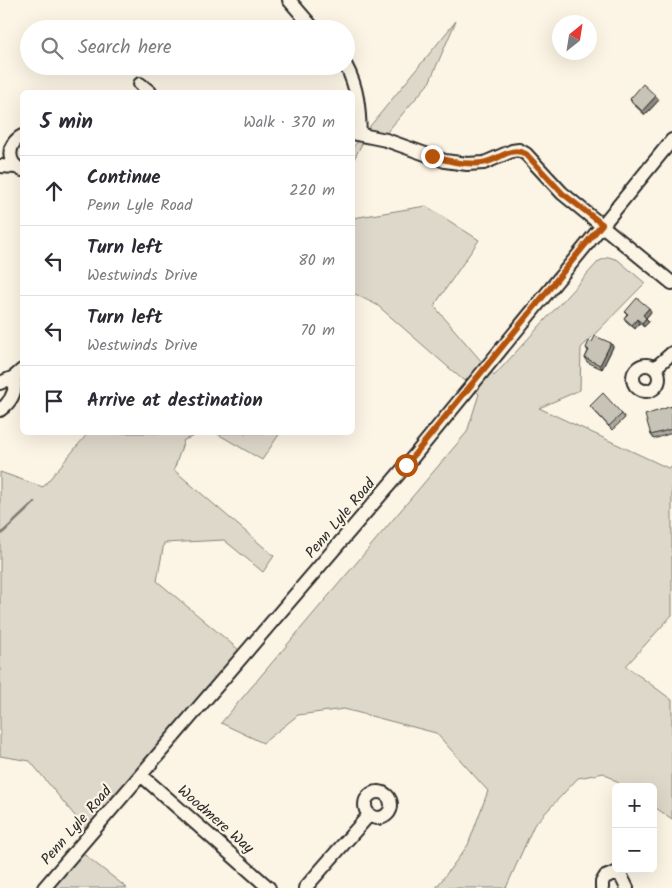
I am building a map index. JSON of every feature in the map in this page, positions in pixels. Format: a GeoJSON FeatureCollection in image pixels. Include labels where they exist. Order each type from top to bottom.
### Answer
{"type":"FeatureCollection","features":[{"type":"Feature","properties":{"kind":"street"},"geometry":{"type":"LineString","coordinates":[[289,0],[306,20]]}},
{"type":"Feature","properties":{"kind":"street"},"geometry":{"type":"LineString","coordinates":[[350,75],[356,88],[359,103],[356,134],[386,140],[445,161],[467,164],[484,163],[519,150],[526,154],[562,193],[672,283]]}},
{"type":"Feature","properties":{"kind":"street"},"geometry":{"type":"LineString","coordinates":[[19,168],[10,157],[11,148],[20,137]]}},
{"type":"Feature","properties":{"kind":"street","name":"Penn Lyle Road"},"geometry":{"type":"LineString","coordinates":[[44,888],[414,456],[672,140]]}},
{"type":"Feature","properties":{"kind":"street"},"geometry":{"type":"LineString","coordinates":[[0,166],[19,168]]}},
{"type":"Feature","properties":{"kind":"street"},"geometry":{"type":"LineString","coordinates":[[655,368],[672,353]]}},
{"type":"Feature","properties":{"kind":"street"},"geometry":{"type":"LineString","coordinates":[[0,383],[18,374]]}},
{"type":"Feature","properties":{"kind":"street"},"geometry":{"type":"LineString","coordinates":[[0,410],[11,399],[18,374]]}},
{"type":"Feature","properties":{"kind":"street","name":"Woodmere Way"},"geometry":{"type":"LineString","coordinates":[[141,775],[269,888]]}},
{"type":"Feature","properties":{"kind":"street"},"geometry":{"type":"LineString","coordinates":[[305,888],[369,815]]}},
{"type":"Feature","properties":{"kind":"street"},"geometry":{"type":"LineString","coordinates":[[602,888],[602,882],[605,877],[614,873],[624,879],[627,888]]}},
{"type":"Feature","properties":{"kind":"shaded area"},"geometry":{"type":"Polygon","coordinates":[[[456,21],[429,83],[381,139],[366,136],[355,157],[355,145],[456,21]]]}},
{"type":"Feature","properties":{"kind":"shaded area"},"geometry":{"type":"Polygon","coordinates":[[[426,206],[479,240],[434,306],[494,376],[599,261],[609,257],[618,260],[645,283],[581,348],[580,390],[539,408],[668,468],[672,467],[672,615],[626,666],[672,700],[672,819],[657,809],[657,783],[618,783],[604,773],[578,778],[534,825],[506,888],[436,888],[468,845],[488,791],[436,733],[344,709],[298,715],[263,743],[221,723],[467,432],[479,394],[377,305],[355,294],[355,218],[426,206]]]}},
{"type":"Feature","properties":{"kind":"shaded area"},"geometry":{"type":"Polygon","coordinates":[[[86,435],[196,435],[184,440],[174,470],[274,556],[263,572],[224,540],[164,543],[157,581],[239,650],[93,838],[30,761],[0,756],[0,472],[43,487],[86,435]]]}},
{"type":"Feature","properties":{"kind":"shaded area"},"geometry":{"type":"Polygon","coordinates":[[[219,435],[279,435],[262,460],[219,435]]]}},
{"type":"Feature","properties":{"kind":"shaded area"},"geometry":{"type":"Polygon","coordinates":[[[81,852],[127,888],[49,888],[81,852]]]}},
{"type":"Feature","properties":{"kind":"building"},"geometry":{"type":"Polygon","coordinates":[[[643,84],[656,96],[642,111],[630,99],[643,84]]]}},
{"type":"Feature","properties":{"kind":"building"},"geometry":{"type":"Polygon","coordinates":[[[637,298],[649,308],[643,315],[646,318],[642,323],[637,319],[632,325],[624,318],[628,314],[625,312],[637,298]]]}},
{"type":"Feature","properties":{"kind":"building"},"geometry":{"type":"Polygon","coordinates":[[[595,336],[611,343],[600,365],[585,358],[589,350],[586,348],[589,341],[592,342],[595,336]]]}},
{"type":"Feature","properties":{"kind":"building"},"geometry":{"type":"Polygon","coordinates":[[[603,393],[622,414],[609,426],[590,406],[603,393]]]}},
{"type":"Feature","properties":{"kind":"building"},"geometry":{"type":"Polygon","coordinates":[[[672,406],[672,429],[651,435],[645,415],[672,406]]]}},
{"type":"Feature","properties":{"kind":"waterway"},"geometry":{"type":"LineString","coordinates":[[0,535],[35,502]]}},
{"type":"Feature","properties":{"kind":"route"},"geometry":{"type":"LineString","coordinates":[[406,465],[602,224],[562,193],[526,154],[519,150],[484,163],[454,163],[432,156]]}}]}
